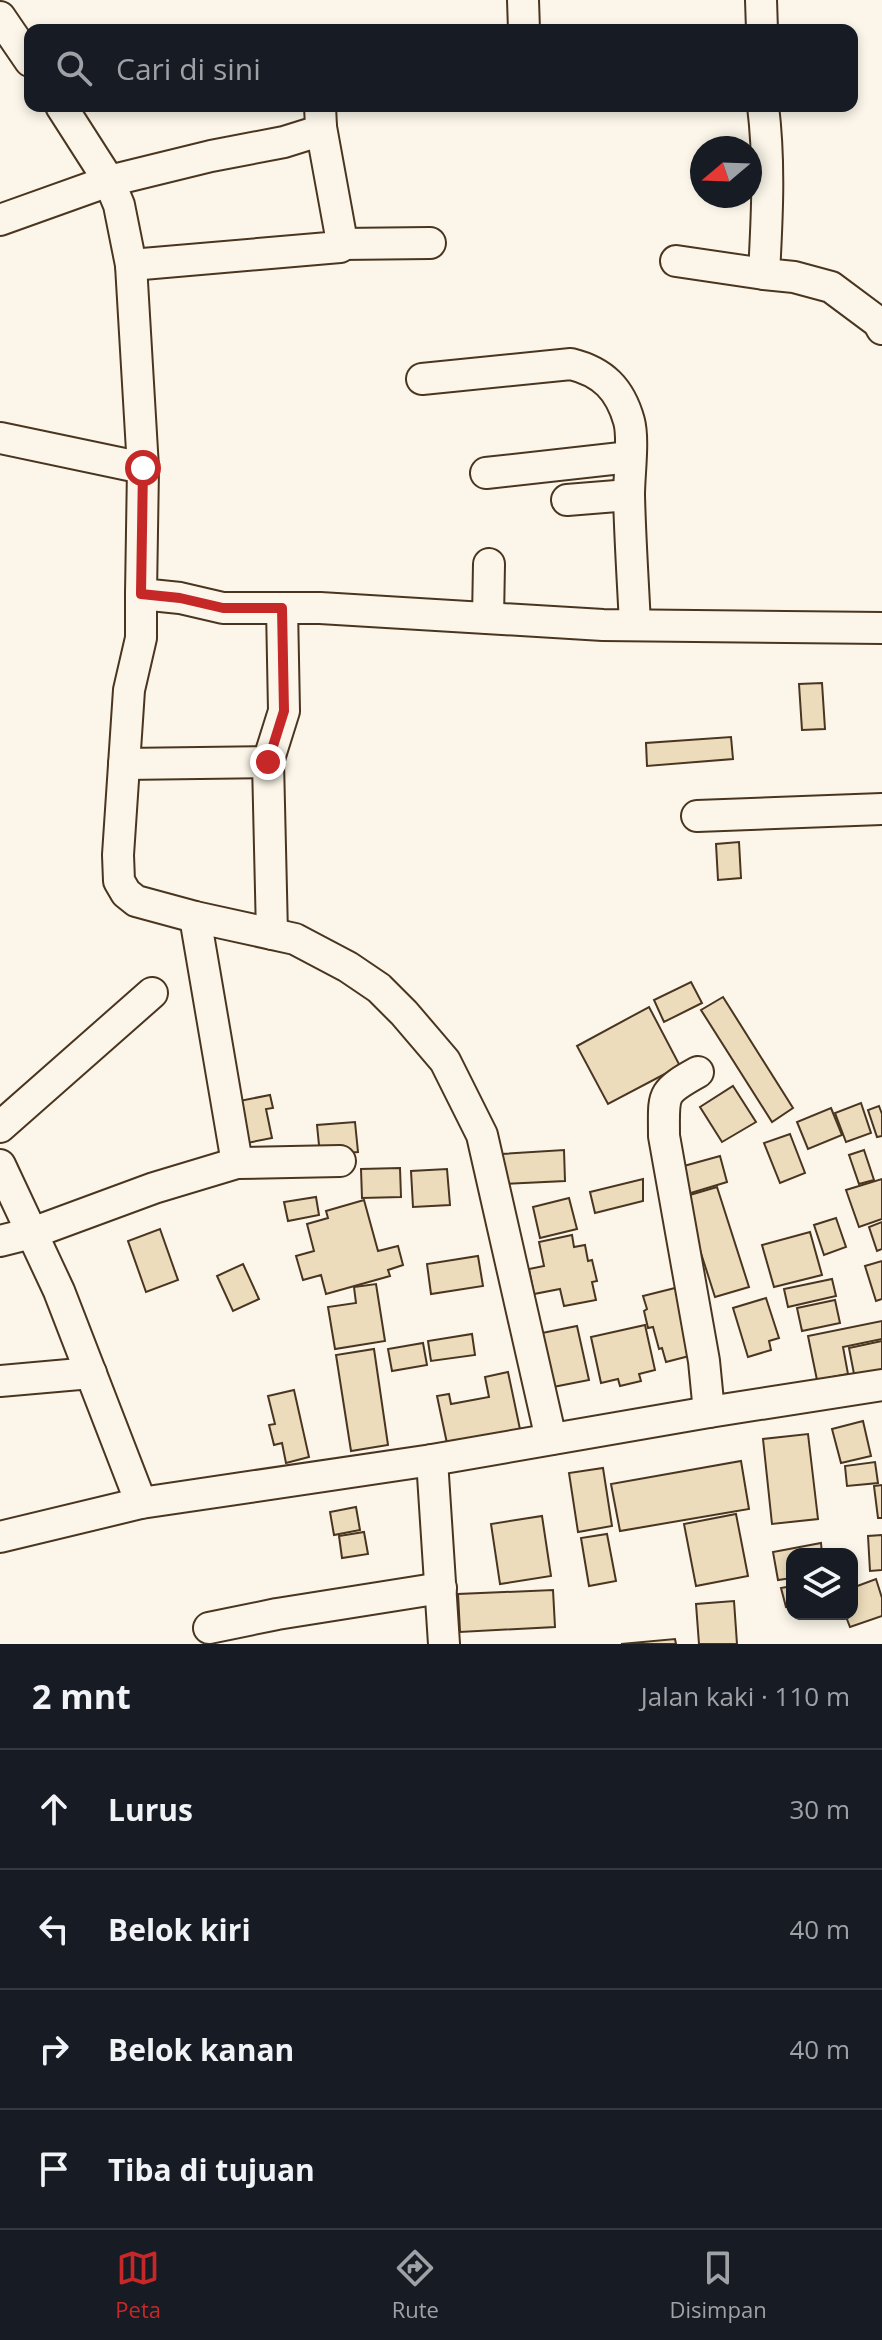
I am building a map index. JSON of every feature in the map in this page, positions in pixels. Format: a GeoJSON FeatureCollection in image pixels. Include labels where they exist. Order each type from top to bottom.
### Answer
{"type":"FeatureCollection","features":[{"type":"Feature","properties":{"kind":"street"},"geometry":{"type":"LineString","coordinates":[[523,0],[524,24]]}},
{"type":"Feature","properties":{"kind":"street"},"geometry":{"type":"LineString","coordinates":[[761,0],[762,24]]}},
{"type":"Feature","properties":{"kind":"street"},"geometry":{"type":"LineString","coordinates":[[0,17],[24,52]]}},
{"type":"Feature","properties":{"kind":"street"},"geometry":{"type":"LineString","coordinates":[[65,112],[109,181],[119,205],[131,265],[143,468],[141,638],[129,690],[119,881],[126,893],[136,901],[295,939],[348,967],[379,988],[445,1061],[482,1135],[551,1439]]}},
{"type":"Feature","properties":{"kind":"street"},"geometry":{"type":"LineString","coordinates":[[764,112],[768,214],[764,274]]}},
{"type":"Feature","properties":{"kind":"street"},"geometry":{"type":"LineString","coordinates":[[0,220],[109,181],[316,132],[321,117]]}},
{"type":"Feature","properties":{"kind":"street"},"geometry":{"type":"LineString","coordinates":[[321,117],[341,244]]}},
{"type":"Feature","properties":{"kind":"street"},"geometry":{"type":"LineString","coordinates":[[131,265],[335,249],[341,244],[430,243]]}},
{"type":"Feature","properties":{"kind":"street"},"geometry":{"type":"LineString","coordinates":[[676,261],[794,277],[831,287],[878,322],[882,329]]}},
{"type":"Feature","properties":{"kind":"street"},"geometry":{"type":"LineString","coordinates":[[422,379],[571,364],[601,375],[613,387],[630,424],[629,495],[635,625]]}},
{"type":"Feature","properties":{"kind":"street"},"geometry":{"type":"LineString","coordinates":[[0,438],[143,468]]}},
{"type":"Feature","properties":{"kind":"street"},"geometry":{"type":"LineString","coordinates":[[486,473],[630,457]]}},
{"type":"Feature","properties":{"kind":"street"},"geometry":{"type":"LineString","coordinates":[[567,500],[629,495]]}},
{"type":"Feature","properties":{"kind":"street"},"geometry":{"type":"LineString","coordinates":[[488,618],[489,564]]}},
{"type":"Feature","properties":{"kind":"street"},"geometry":{"type":"LineString","coordinates":[[141,594],[180,598],[223,608],[282,608],[635,625],[882,628]]}},
{"type":"Feature","properties":{"kind":"street"},"geometry":{"type":"LineString","coordinates":[[272,934],[268,762],[284,711],[282,608]]}},
{"type":"Feature","properties":{"kind":"street"},"geometry":{"type":"LineString","coordinates":[[124,764],[268,762]]}},
{"type":"Feature","properties":{"kind":"street"},"geometry":{"type":"LineString","coordinates":[[697,816],[882,809]]}},
{"type":"Feature","properties":{"kind":"street"},"geometry":{"type":"LineString","coordinates":[[195,917],[237,1163]]}},
{"type":"Feature","properties":{"kind":"street"},"geometry":{"type":"LineString","coordinates":[[0,1127],[152,993]]}},
{"type":"Feature","properties":{"kind":"street"},"geometry":{"type":"LineString","coordinates":[[698,1072],[673,1086],[664,1101],[664,1136],[704,1361],[709,1412]]}},
{"type":"Feature","properties":{"kind":"street"},"geometry":{"type":"LineString","coordinates":[[0,1241],[32,1233],[154,1188],[237,1163],[340,1161]]}},
{"type":"Feature","properties":{"kind":"street"},"geometry":{"type":"LineString","coordinates":[[0,1165],[59,1291],[141,1503]]}},
{"type":"Feature","properties":{"kind":"street"},"geometry":{"type":"LineString","coordinates":[[0,1381],[91,1373]]}},
{"type":"Feature","properties":{"kind":"street"},"geometry":{"type":"LineString","coordinates":[[0,1537],[141,1503],[432,1460],[882,1385]]}},
{"type":"Feature","properties":{"kind":"street"},"geometry":{"type":"LineString","coordinates":[[432,1460],[444,1644]]}},
{"type":"Feature","properties":{"kind":"street"},"geometry":{"type":"LineString","coordinates":[[209,1628],[441,1588]]}},
{"type":"Feature","properties":{"kind":"building"},"geometry":{"type":"Polygon","coordinates":[[[822,683],[825,729],[802,730],[799,684],[822,683]]]}},
{"type":"Feature","properties":{"kind":"building"},"geometry":{"type":"Polygon","coordinates":[[[731,737],[733,759],[647,766],[646,743],[731,737]]]}},
{"type":"Feature","properties":{"kind":"building"},"geometry":{"type":"Polygon","coordinates":[[[739,842],[741,878],[718,880],[716,844],[739,842]]]}},
{"type":"Feature","properties":{"kind":"building"},"geometry":{"type":"Polygon","coordinates":[[[691,982],[702,1003],[664,1022],[654,1000],[691,982]]]}},
{"type":"Feature","properties":{"kind":"building"},"geometry":{"type":"Polygon","coordinates":[[[723,997],[793,1108],[772,1122],[701,1010],[723,997]]]}},
{"type":"Feature","properties":{"kind":"building"},"geometry":{"type":"Polygon","coordinates":[[[649,1007],[680,1066],[608,1104],[577,1046],[649,1007]]]}},
{"type":"Feature","properties":{"kind":"building"},"geometry":{"type":"Polygon","coordinates":[[[733,1086],[756,1122],[722,1142],[700,1107],[733,1086]]]}},
{"type":"Feature","properties":{"kind":"building"},"geometry":{"type":"Polygon","coordinates":[[[270,1095],[273,1108],[266,1109],[272,1138],[237,1145],[229,1103],[270,1095]]]}},
{"type":"Feature","properties":{"kind":"building"},"geometry":{"type":"Polygon","coordinates":[[[861,1103],[871,1133],[846,1142],[835,1113],[861,1103]]]}},
{"type":"Feature","properties":{"kind":"building"},"geometry":{"type":"Polygon","coordinates":[[[879,1106],[882,1136],[877,1137],[868,1110],[879,1106]]]}},
{"type":"Feature","properties":{"kind":"building"},"geometry":{"type":"Polygon","coordinates":[[[831,1108],[842,1135],[808,1149],[797,1122],[831,1108]]]}},
{"type":"Feature","properties":{"kind":"building"},"geometry":{"type":"Polygon","coordinates":[[[355,1122],[358,1152],[320,1155],[317,1125],[355,1122]]]}},
{"type":"Feature","properties":{"kind":"building"},"geometry":{"type":"Polygon","coordinates":[[[790,1134],[805,1173],[780,1183],[764,1143],[790,1134]]]}},
{"type":"Feature","properties":{"kind":"building"},"geometry":{"type":"Polygon","coordinates":[[[564,1150],[565,1181],[504,1184],[502,1154],[564,1150]]]}},
{"type":"Feature","properties":{"kind":"building"},"geometry":{"type":"Polygon","coordinates":[[[864,1150],[874,1180],[859,1184],[849,1155],[864,1150]]]}},
{"type":"Feature","properties":{"kind":"building"},"geometry":{"type":"Polygon","coordinates":[[[720,1156],[727,1182],[681,1196],[673,1169],[720,1156]]]}},
{"type":"Feature","properties":{"kind":"building"},"geometry":{"type":"Polygon","coordinates":[[[400,1168],[401,1197],[362,1198],[361,1169],[400,1168]]]}},
{"type":"Feature","properties":{"kind":"building"},"geometry":{"type":"Polygon","coordinates":[[[447,1169],[450,1205],[413,1207],[411,1171],[447,1169]]]}},
{"type":"Feature","properties":{"kind":"building"},"geometry":{"type":"Polygon","coordinates":[[[643,1179],[643,1201],[595,1213],[590,1192],[643,1179]]]}},
{"type":"Feature","properties":{"kind":"building"},"geometry":{"type":"Polygon","coordinates":[[[882,1179],[882,1219],[859,1227],[846,1190],[882,1179]]]}},
{"type":"Feature","properties":{"kind":"building"},"geometry":{"type":"Polygon","coordinates":[[[717,1187],[749,1287],[715,1297],[683,1197],[717,1187]]]}},
{"type":"Feature","properties":{"kind":"building"},"geometry":{"type":"Polygon","coordinates":[[[316,1197],[319,1215],[288,1221],[284,1202],[316,1197]]]}},
{"type":"Feature","properties":{"kind":"building"},"geometry":{"type":"Polygon","coordinates":[[[569,1198],[577,1229],[540,1238],[533,1207],[569,1198]]]}},
{"type":"Feature","properties":{"kind":"building"},"geometry":{"type":"Polygon","coordinates":[[[364,1200],[378,1251],[398,1246],[403,1265],[388,1270],[390,1276],[326,1294],[321,1275],[303,1280],[296,1256],[314,1251],[307,1224],[328,1218],[326,1211],[364,1200]]]}},
{"type":"Feature","properties":{"kind":"building"},"geometry":{"type":"Polygon","coordinates":[[[836,1218],[846,1247],[824,1255],[814,1225],[836,1218]]]}},
{"type":"Feature","properties":{"kind":"building"},"geometry":{"type":"Polygon","coordinates":[[[882,1222],[882,1249],[877,1251],[869,1227],[882,1222]]]}},
{"type":"Feature","properties":{"kind":"building"},"geometry":{"type":"Polygon","coordinates":[[[160,1229],[178,1280],[146,1292],[128,1241],[160,1229]]]}},
{"type":"Feature","properties":{"kind":"building"},"geometry":{"type":"Polygon","coordinates":[[[810,1232],[822,1275],[774,1287],[762,1245],[810,1232]]]}},
{"type":"Feature","properties":{"kind":"building"},"geometry":{"type":"Polygon","coordinates":[[[572,1235],[574,1247],[585,1245],[588,1261],[592,1260],[597,1281],[592,1282],[596,1300],[564,1306],[560,1289],[534,1294],[529,1269],[544,1266],[539,1242],[572,1235]]]}},
{"type":"Feature","properties":{"kind":"building"},"geometry":{"type":"Polygon","coordinates":[[[478,1256],[483,1286],[431,1294],[427,1264],[478,1256]]]}},
{"type":"Feature","properties":{"kind":"building"},"geometry":{"type":"Polygon","coordinates":[[[882,1261],[882,1299],[876,1301],[865,1266],[882,1261]]]}},
{"type":"Feature","properties":{"kind":"building"},"geometry":{"type":"Polygon","coordinates":[[[243,1264],[259,1299],[233,1311],[217,1276],[243,1264]]]}},
{"type":"Feature","properties":{"kind":"building"},"geometry":{"type":"Polygon","coordinates":[[[832,1279],[836,1296],[788,1307],[784,1289],[832,1279]]]}},
{"type":"Feature","properties":{"kind":"building"},"geometry":{"type":"Polygon","coordinates":[[[376,1284],[385,1341],[335,1349],[328,1307],[356,1303],[354,1287],[376,1284]]]}},
{"type":"Feature","properties":{"kind":"building"},"geometry":{"type":"Polygon","coordinates":[[[679,1287],[697,1354],[666,1362],[653,1327],[648,1328],[643,1296],[679,1287]]]}},
{"type":"Feature","properties":{"kind":"building"},"geometry":{"type":"Polygon","coordinates":[[[766,1298],[779,1338],[769,1341],[771,1350],[748,1357],[733,1308],[766,1298]]]}},
{"type":"Feature","properties":{"kind":"building"},"geometry":{"type":"Polygon","coordinates":[[[835,1300],[840,1323],[802,1331],[797,1308],[835,1300]]]}},
{"type":"Feature","properties":{"kind":"building"},"geometry":{"type":"Polygon","coordinates":[[[882,1321],[882,1339],[843,1347],[848,1374],[817,1380],[808,1336],[882,1321]]]}},
{"type":"Feature","properties":{"kind":"building"},"geometry":{"type":"Polygon","coordinates":[[[645,1325],[655,1370],[639,1374],[641,1381],[620,1386],[618,1379],[601,1383],[591,1337],[645,1325]]]}},
{"type":"Feature","properties":{"kind":"building"},"geometry":{"type":"Polygon","coordinates":[[[577,1326],[589,1380],[553,1387],[542,1333],[577,1326]]]}},
{"type":"Feature","properties":{"kind":"building"},"geometry":{"type":"Polygon","coordinates":[[[472,1334],[475,1355],[431,1361],[428,1341],[472,1334]]]}},
{"type":"Feature","properties":{"kind":"building"},"geometry":{"type":"Polygon","coordinates":[[[882,1341],[882,1374],[855,1379],[849,1348],[882,1341]]]}},
{"type":"Feature","properties":{"kind":"building"},"geometry":{"type":"Polygon","coordinates":[[[423,1343],[427,1365],[392,1371],[388,1349],[423,1343]]]}},
{"type":"Feature","properties":{"kind":"building"},"geometry":{"type":"Polygon","coordinates":[[[374,1349],[388,1445],[351,1451],[336,1355],[374,1349]]]}},
{"type":"Feature","properties":{"kind":"building"},"geometry":{"type":"Polygon","coordinates":[[[508,1372],[521,1434],[448,1448],[437,1396],[449,1394],[451,1404],[489,1397],[485,1377],[508,1372]]]}},
{"type":"Feature","properties":{"kind":"building"},"geometry":{"type":"Polygon","coordinates":[[[294,1390],[309,1457],[286,1463],[282,1443],[274,1445],[269,1425],[275,1424],[268,1396],[294,1390]]]}},
{"type":"Feature","properties":{"kind":"building"},"geometry":{"type":"Polygon","coordinates":[[[863,1421],[871,1456],[841,1463],[832,1429],[863,1421]]]}},
{"type":"Feature","properties":{"kind":"building"},"geometry":{"type":"Polygon","coordinates":[[[808,1434],[818,1519],[772,1524],[763,1439],[808,1434]]]}},
{"type":"Feature","properties":{"kind":"building"},"geometry":{"type":"Polygon","coordinates":[[[741,1461],[749,1509],[620,1531],[611,1484],[741,1461]]]}},
{"type":"Feature","properties":{"kind":"building"},"geometry":{"type":"Polygon","coordinates":[[[875,1462],[878,1483],[847,1486],[845,1466],[875,1462]]]}},
{"type":"Feature","properties":{"kind":"building"},"geometry":{"type":"Polygon","coordinates":[[[603,1468],[612,1526],[578,1532],[569,1473],[603,1468]]]}},
{"type":"Feature","properties":{"kind":"building"},"geometry":{"type":"Polygon","coordinates":[[[882,1485],[882,1518],[878,1518],[874,1486],[882,1485]]]}},
{"type":"Feature","properties":{"kind":"building"},"geometry":{"type":"Polygon","coordinates":[[[356,1507],[360,1530],[334,1535],[330,1512],[356,1507]]]}},
{"type":"Feature","properties":{"kind":"building"},"geometry":{"type":"Polygon","coordinates":[[[736,1514],[748,1576],[696,1586],[684,1524],[736,1514]]]}},
{"type":"Feature","properties":{"kind":"building"},"geometry":{"type":"Polygon","coordinates":[[[542,1516],[551,1576],[500,1584],[491,1524],[542,1516]]]}},
{"type":"Feature","properties":{"kind":"building"},"geometry":{"type":"Polygon","coordinates":[[[364,1532],[368,1554],[342,1558],[339,1536],[364,1532]]]}},
{"type":"Feature","properties":{"kind":"building"},"geometry":{"type":"Polygon","coordinates":[[[607,1534],[616,1581],[589,1586],[581,1538],[607,1534]]]}},
{"type":"Feature","properties":{"kind":"building"},"geometry":{"type":"Polygon","coordinates":[[[882,1535],[882,1570],[870,1571],[868,1536],[882,1535]]]}},
{"type":"Feature","properties":{"kind":"building"},"geometry":{"type":"Polygon","coordinates":[[[821,1543],[821,1548],[794,1548],[821,1543]]]}},
{"type":"Feature","properties":{"kind":"building"},"geometry":{"type":"Polygon","coordinates":[[[786,1550],[786,1579],[778,1580],[773,1552],[786,1550]]]}},
{"type":"Feature","properties":{"kind":"building"},"geometry":{"type":"Polygon","coordinates":[[[876,1579],[882,1598],[882,1616],[850,1627],[847,1620],[858,1620],[858,1586],[876,1579]]]}},
{"type":"Feature","properties":{"kind":"building"},"geometry":{"type":"Polygon","coordinates":[[[786,1587],[786,1607],[781,1588],[786,1587]]]}},
{"type":"Feature","properties":{"kind":"building"},"geometry":{"type":"Polygon","coordinates":[[[553,1590],[555,1627],[460,1632],[458,1594],[553,1590]]]}},
{"type":"Feature","properties":{"kind":"building"},"geometry":{"type":"Polygon","coordinates":[[[734,1601],[737,1644],[699,1644],[696,1604],[734,1601]]]}},
{"type":"Feature","properties":{"kind":"building"},"geometry":{"type":"Polygon","coordinates":[[[675,1639],[676,1644],[621,1644],[675,1639]]]}},
{"type":"Feature","properties":{"kind":"route"},"geometry":{"type":"LineString","coordinates":[[143,468],[141,594],[180,598],[223,608],[282,608],[284,711],[268,762]]}}]}
